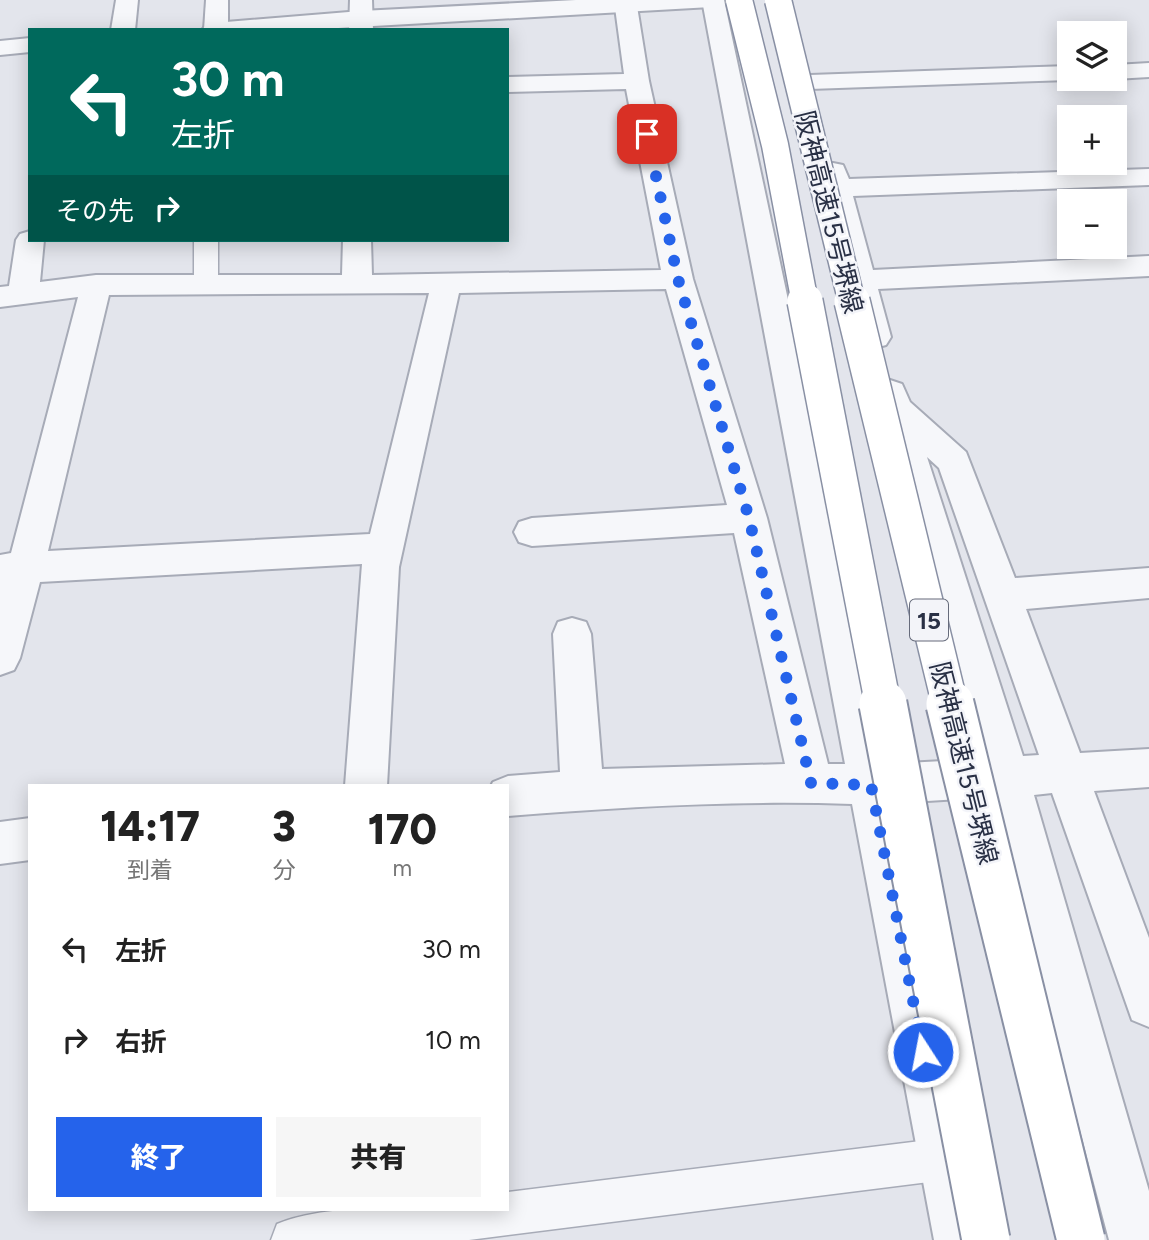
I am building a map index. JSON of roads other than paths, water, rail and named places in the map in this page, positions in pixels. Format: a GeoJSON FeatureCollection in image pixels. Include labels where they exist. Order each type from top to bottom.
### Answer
{"type":"FeatureCollection","features":[{"type":"Feature","properties":{"kind":"highway","name":"阪神高速15号堺線"},"geometry":{"type":"LineString","coordinates":[[739,0],[775,145],[986,1240]]}},
{"type":"Feature","properties":{"kind":"highway","name":"阪神高速15号堺線"},"geometry":{"type":"LineString","coordinates":[[778,0],[1081,1240]]}},
{"type":"Feature","properties":{"kind":"street"},"geometry":{"type":"LineString","coordinates":[[123,28],[127,0]]}},
{"type":"Feature","properties":{"kind":"street"},"geometry":{"type":"LineString","coordinates":[[215,28],[217,0]]}},
{"type":"Feature","properties":{"kind":"street"},"geometry":{"type":"LineString","coordinates":[[236,28],[361,16],[625,1],[712,0],[961,1240]]}},
{"type":"Feature","properties":{"kind":"street"},"geometry":{"type":"LineString","coordinates":[[788,0],[893,406],[1008,777],[1136,1240]]}},
{"type":"Feature","properties":{"kind":"street"},"geometry":{"type":"LineString","coordinates":[[625,1],[637,81],[678,279],[749,518],[811,783]]}},
{"type":"Feature","properties":{"kind":"street"},"geometry":{"type":"LineString","coordinates":[[0,48],[28,45]]}},
{"type":"Feature","properties":{"kind":"street"},"geometry":{"type":"LineString","coordinates":[[1127,72],[1149,71]]}},
{"type":"Feature","properties":{"kind":"street"},"geometry":{"type":"LineString","coordinates":[[810,82],[1057,73]]}},
{"type":"Feature","properties":{"kind":"street"},"geometry":{"type":"LineString","coordinates":[[509,85],[637,81]]}},
{"type":"Feature","properties":{"kind":"street"},"geometry":{"type":"LineString","coordinates":[[837,188],[1149,177]]}},
{"type":"Feature","properties":{"kind":"street"},"geometry":{"type":"LineString","coordinates":[[29,242],[11,296],[96,285],[357,285],[678,279]]}},
{"type":"Feature","properties":{"kind":"street"},"geometry":{"type":"LineString","coordinates":[[357,242],[357,285]]}},
{"type":"Feature","properties":{"kind":"street"},"geometry":{"type":"LineString","coordinates":[[861,280],[1149,266]]}},
{"type":"Feature","properties":{"kind":"street"},"geometry":{"type":"LineString","coordinates":[[366,784],[383,548],[446,284]]}},
{"type":"Feature","properties":{"kind":"street"},"geometry":{"type":"LineString","coordinates":[[0,658],[13,567],[96,285]]}},
{"type":"Feature","properties":{"kind":"street"},"geometry":{"type":"LineString","coordinates":[[893,406],[954,461],[1065,774],[1147,993]]}},
{"type":"Feature","properties":{"kind":"street"},"geometry":{"type":"LineString","coordinates":[[532,532],[749,518]]}},
{"type":"Feature","properties":{"kind":"street"},"geometry":{"type":"LineString","coordinates":[[13,567],[383,548]]}},
{"type":"Feature","properties":{"kind":"street"},"geometry":{"type":"LineString","coordinates":[[1001,595],[1149,583]]}},
{"type":"Feature","properties":{"kind":"street"},"geometry":{"type":"LineString","coordinates":[[572,634],[582,790]]}},
{"type":"Feature","properties":{"kind":"street"},"geometry":{"type":"LineString","coordinates":[[509,796],[582,790],[811,783],[871,785],[1149,768]]}},
{"type":"Feature","properties":{"kind":"street"},"geometry":{"type":"LineString","coordinates":[[0,843],[28,839]]}},
{"type":"Feature","properties":{"kind":"lane"},"geometry":{"type":"LineString","coordinates":[[206,242],[206,284]]}},
{"type":"Feature","properties":{"kind":"lane"},"geometry":{"type":"LineString","coordinates":[[293,1240],[945,1159]]}}]}
